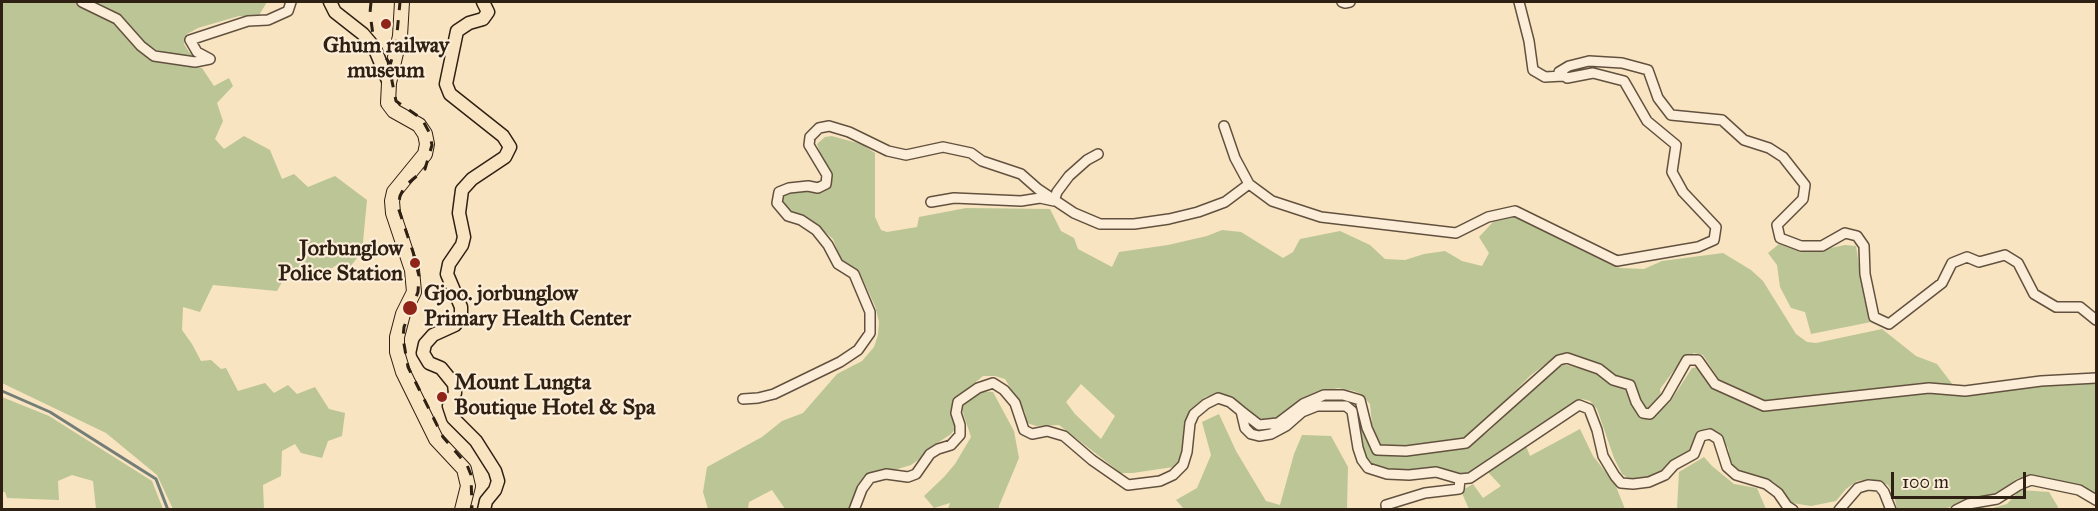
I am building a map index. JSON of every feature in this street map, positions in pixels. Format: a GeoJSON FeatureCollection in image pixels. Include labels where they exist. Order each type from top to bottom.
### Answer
{"type":"FeatureCollection","features":[{"type":"Feature","properties":{"kind":"highway"},"geometry":{"type":"LineString","coordinates":[[402,2],[400,36],[389,83],[388,103],[394,111],[419,125],[425,134],[427,144],[425,153],[394,192],[392,201],[393,213],[412,270],[414,292],[403,314],[397,337],[397,352],[403,372],[436,439],[464,469],[468,486],[462,510]]}},
{"type":"Feature","properties":{"kind":"main road"},"geometry":{"type":"LineString","coordinates":[[330,2],[335,12],[363,33],[374,47],[389,83]]}},
{"type":"Feature","properties":{"kind":"main road"},"geometry":{"type":"LineString","coordinates":[[483,2],[488,12],[483,19],[469,23],[457,31],[446,84],[450,94],[503,136],[510,147],[505,157],[472,179],[462,190],[459,213],[464,237],[462,245],[449,264],[447,274],[461,307],[461,316],[455,325],[433,335],[425,344],[423,353],[429,363],[447,374],[454,384],[455,393],[449,406],[453,418],[476,441],[495,471],[498,481],[495,490],[486,501],[484,510]]}},
{"type":"Feature","properties":{"kind":"street"},"geometry":{"type":"LineString","coordinates":[[82,2],[117,19],[141,46],[154,56],[195,62],[210,58],[197,52],[190,40],[248,21],[268,20],[288,11],[291,2]]}},
{"type":"Feature","properties":{"kind":"street"},"geometry":{"type":"LineString","coordinates":[[1342,2],[1350,2]]}},
{"type":"Feature","properties":{"kind":"street"},"geometry":{"type":"LineString","coordinates":[[1224,126],[1235,158],[1249,184],[1272,201],[1321,217],[1456,233],[1488,217],[1515,211],[1617,261],[1698,247],[1714,240],[1716,226],[1683,192],[1672,172],[1676,145],[1647,121],[1624,81],[1593,73],[1567,78],[1563,76],[1545,77],[1533,70],[1529,40],[1519,2]]}},
{"type":"Feature","properties":{"kind":"street"},"geometry":{"type":"LineString","coordinates":[[1563,76],[1558,72],[1569,66],[1589,61],[1622,63],[1648,70],[1658,98],[1671,115],[1722,120],[1744,140],[1769,148],[1783,157],[1805,185],[1803,199],[1777,225],[1780,238],[1801,246],[1822,246],[1845,232],[1857,236],[1864,246],[1865,274],[1874,317],[1889,324],[1942,283],[1952,263],[1966,257],[1979,262],[2005,255],[2018,263],[2034,294],[2055,307],[2080,307],[2097,320]]}},
{"type":"Feature","properties":{"kind":"street"},"geometry":{"type":"LineString","coordinates":[[744,399],[774,394],[840,362],[858,350],[870,333],[870,312],[854,274],[838,264],[828,245],[816,230],[801,220],[788,216],[777,203],[779,192],[798,187],[818,188],[826,184],[827,175],[809,145],[810,137],[819,128],[829,126],[849,132],[888,151],[906,155],[943,147],[971,153],[982,161],[1021,174],[1054,201],[1100,224],[1134,224],[1198,212],[1225,202],[1249,184]]}},
{"type":"Feature","properties":{"kind":"street"},"geometry":{"type":"LineString","coordinates":[[1054,201],[1057,192],[1069,176],[1087,160],[1098,154]]}},
{"type":"Feature","properties":{"kind":"street"},"geometry":{"type":"LineString","coordinates":[[931,202],[954,198],[1021,201],[1040,198],[1054,201]]}},
{"type":"Feature","properties":{"kind":"street"},"geometry":{"type":"LineString","coordinates":[[854,510],[862,489],[870,478],[886,474],[908,477],[916,474],[930,454],[951,445],[960,435],[956,413],[958,402],[978,388],[993,383],[1004,390],[1015,403],[1024,430],[1032,434],[1047,431],[1064,436],[1092,460],[1128,485],[1160,481],[1173,475],[1183,465],[1187,452],[1190,423],[1194,414],[1218,398],[1230,402],[1259,425],[1278,423],[1303,404],[1324,395],[1343,395],[1360,399],[1367,428],[1377,450],[1406,451],[1466,443],[1559,360],[1568,358],[1599,369],[1613,380],[1630,385],[1643,413],[1650,414],[1666,397],[1688,360],[1698,360],[1715,384],[1764,406],[1929,388],[1965,391],[2041,381],[2097,378]]}},
{"type":"Feature","properties":{"kind":"street"},"geometry":{"type":"LineString","coordinates":[[1241,411],[1245,428],[1251,434],[1259,436],[1271,434],[1286,426],[1302,412],[1317,406],[1346,406],[1352,411],[1358,448],[1368,468],[1398,475],[1436,472],[1460,479],[1470,477],[1579,405],[1589,409],[1604,456],[1621,483],[1649,482],[1665,475],[1674,465],[1694,454],[1701,436],[1710,434],[1718,439],[1727,467],[1736,475],[1766,484],[1778,493],[1786,506],[1793,510]]}},
{"type":"Feature","properties":{"kind":"street"},"geometry":{"type":"LineString","coordinates":[[1387,510],[1386,505],[1425,493],[1459,489],[1460,479]]}},
{"type":"Feature","properties":{"kind":"street"},"geometry":{"type":"LineString","coordinates":[[1956,510],[1968,504],[1997,499],[2019,484],[2031,480],[2079,490],[2097,500]]}},
{"type":"Feature","properties":{"kind":"street"},"geometry":{"type":"LineString","coordinates":[[1839,510],[1858,488],[1869,485],[1879,486],[1891,510]]}},
{"type":"Feature","properties":{"kind":"green space"},"geometry":{"type":"Polygon","coordinates":[[[2,2],[74,2],[115,22],[149,58],[164,63],[202,68],[214,86],[229,78],[233,86],[217,103],[223,121],[215,139],[224,149],[244,136],[270,150],[282,179],[294,174],[308,187],[335,176],[367,200],[362,252],[349,268],[337,265],[312,280],[290,268],[277,291],[213,285],[200,312],[183,307],[182,330],[201,361],[211,360],[221,369],[226,368],[238,391],[265,383],[274,393],[288,385],[297,394],[315,387],[329,409],[345,413],[342,436],[328,441],[322,458],[301,453],[295,444],[282,451],[281,476],[263,485],[264,509],[173,509],[157,475],[106,433],[2,383],[2,2]]]}},
{"type":"Feature","properties":{"kind":"green space"},"geometry":{"type":"Polygon","coordinates":[[[90,2],[267,2],[258,17],[239,16],[198,28],[187,34],[184,44],[196,57],[157,50],[145,43],[119,15],[90,2]]]}},
{"type":"Feature","properties":{"kind":"green space"},"geometry":{"type":"Polygon","coordinates":[[[832,136],[861,144],[875,153],[875,217],[881,230],[887,232],[917,227],[919,217],[966,208],[1050,209],[1061,231],[1074,238],[1078,249],[1112,267],[1119,252],[1168,245],[1222,230],[1241,232],[1283,258],[1293,252],[1300,239],[1340,231],[1370,245],[1385,259],[1405,260],[1445,251],[1462,261],[1482,266],[1489,253],[1479,237],[1493,222],[1510,218],[1525,218],[1620,268],[1644,269],[1662,261],[1723,253],[1751,270],[1763,281],[1796,334],[1807,342],[1816,343],[1882,329],[1916,356],[1937,364],[1953,385],[1927,384],[1767,401],[1757,399],[1720,381],[1703,355],[1694,353],[1682,360],[1660,389],[1661,396],[1649,410],[1642,409],[1639,400],[1615,376],[1566,354],[1555,357],[1531,375],[1477,429],[1463,438],[1408,449],[1380,445],[1372,424],[1370,404],[1361,394],[1338,388],[1296,403],[1282,415],[1268,421],[1257,417],[1233,397],[1218,394],[1205,397],[1193,408],[1185,422],[1184,453],[1181,462],[1173,467],[1121,473],[1059,425],[1036,426],[1027,423],[1025,412],[1005,379],[983,376],[955,399],[957,427],[951,434],[911,465],[869,475],[848,509],[785,509],[772,490],[749,502],[748,509],[708,509],[703,492],[707,467],[762,437],[782,421],[803,413],[837,374],[862,361],[874,347],[878,335],[879,322],[875,306],[859,271],[841,260],[833,239],[816,224],[807,218],[790,214],[780,203],[784,194],[809,188],[816,193],[826,190],[831,183],[831,175],[817,144],[825,137],[832,136]],[[1081,384],[1066,402],[1101,439],[1115,416],[1081,384]]]}},
{"type":"Feature","properties":{"kind":"green space"},"geometry":{"type":"Polygon","coordinates":[[[1779,244],[1800,252],[1845,245],[1856,246],[1864,298],[1871,322],[1811,334],[1805,312],[1791,308],[1780,287],[1777,265],[1768,253],[1779,244]]]}},
{"type":"Feature","properties":{"kind":"green space"},"geometry":{"type":"Polygon","coordinates":[[[1563,364],[1601,374],[1629,389],[1642,415],[1651,418],[1670,402],[1692,368],[1699,367],[1713,388],[1763,409],[1835,403],[1931,389],[2096,383],[2096,494],[2080,487],[2033,476],[2016,479],[2003,491],[1991,496],[1966,500],[1945,509],[1897,509],[1894,495],[1888,485],[1869,479],[1857,481],[1836,501],[1811,506],[1792,503],[1774,482],[1741,471],[1731,463],[1728,448],[1720,435],[1712,431],[1699,431],[1691,449],[1663,473],[1648,480],[1632,481],[1622,474],[1614,458],[1597,409],[1590,401],[1582,399],[1477,471],[1462,475],[1440,468],[1408,474],[1387,471],[1370,464],[1365,458],[1355,411],[1331,403],[1283,426],[1261,433],[1252,430],[1249,424],[1257,428],[1317,400],[1348,399],[1358,403],[1375,451],[1386,455],[1418,453],[1474,441],[1488,432],[1558,366],[1563,364]]]}},
{"type":"Feature","properties":{"kind":"green space"},"geometry":{"type":"Polygon","coordinates":[[[979,391],[993,392],[1014,431],[1019,458],[999,509],[948,509],[950,503],[934,508],[924,496],[955,464],[971,437],[961,407],[979,391]]]}},
{"type":"Feature","properties":{"kind":"green space"},"geometry":{"type":"Polygon","coordinates":[[[2,397],[49,416],[152,481],[163,509],[96,509],[93,481],[72,475],[58,481],[59,500],[7,498],[5,492],[2,492],[2,397]]]}},
{"type":"Feature","properties":{"kind":"green space"},"geometry":{"type":"Polygon","coordinates":[[[1219,414],[1236,451],[1266,501],[1280,505],[1294,454],[1302,435],[1331,436],[1348,467],[1347,509],[1184,509],[1176,500],[1197,488],[1211,455],[1202,422],[1219,414]]]}},
{"type":"Feature","properties":{"kind":"green space"},"geometry":{"type":"Polygon","coordinates":[[[1580,429],[1593,456],[1615,484],[1625,509],[1469,509],[1461,491],[1473,484],[1483,498],[1501,486],[1486,470],[1526,446],[1530,456],[1580,429]]]}},
{"type":"Feature","properties":{"kind":"green space"},"geometry":{"type":"Polygon","coordinates":[[[1704,457],[1734,484],[1757,488],[1766,509],[1677,509],[1679,472],[1704,457]]]}},
{"type":"Feature","properties":{"kind":"green space"},"geometry":{"type":"Polygon","coordinates":[[[2020,490],[2049,492],[2058,507],[2057,509],[1989,509],[2007,504],[2020,490]]]}},
{"type":"Feature","properties":{"kind":"waterway"},"geometry":{"type":"LineString","coordinates":[[2,391],[50,412],[156,479],[168,510]]}},
{"type":"Feature","properties":{"kind":"railway"},"geometry":{"type":"LineString","coordinates":[[371,2],[373,35],[388,61],[396,101],[422,119],[429,132],[432,145],[425,169],[405,186],[398,207],[419,276],[418,292],[404,327],[403,338],[408,367],[443,437],[467,465],[471,475],[472,510]]}},
{"type":"Feature","properties":{"kind":"railway"},"geometry":{"type":"LineString","coordinates":[[389,69],[396,44],[400,2]]}},
{"type":"Feature","properties":{"kind":"place","name":"Ghum railway museum"},"geometry":{"type":"Point","coordinates":[386,24]}},
{"type":"Feature","properties":{"kind":"place","name":"Jorbunglow Police Station"},"geometry":{"type":"Point","coordinates":[415,263]}},
{"type":"Feature","properties":{"kind":"place","name":"Gjoo. jorbunglow Primary Health Center"},"geometry":{"type":"Point","coordinates":[410,308]}},
{"type":"Feature","properties":{"kind":"place","name":"Mount Lungta Boutique Hotel & Spa"},"geometry":{"type":"Point","coordinates":[442,397]}}]}
